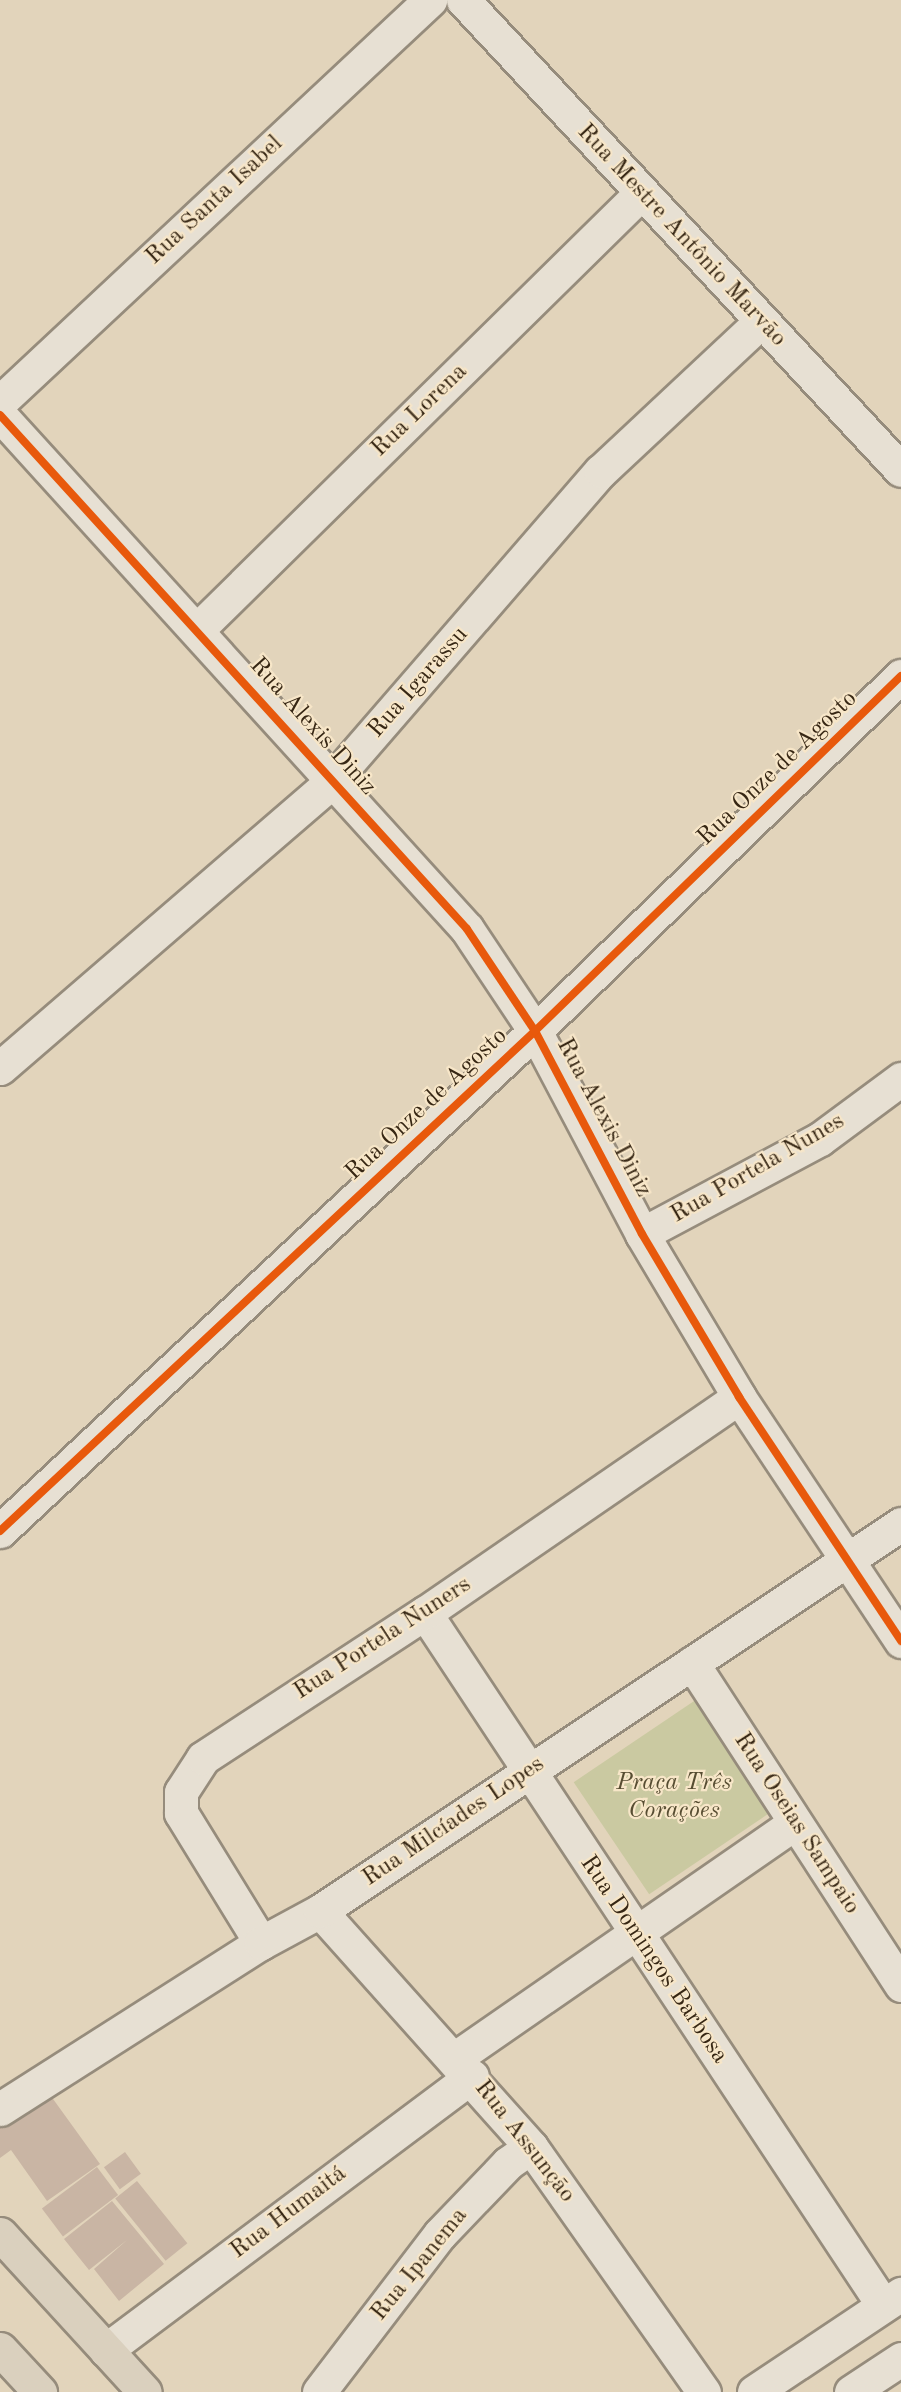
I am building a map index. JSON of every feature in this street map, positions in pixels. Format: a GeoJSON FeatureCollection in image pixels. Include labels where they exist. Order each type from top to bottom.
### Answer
{"type":"FeatureCollection","features":[{"type":"Feature","properties":{"kind":"main road"},"geometry":{"type":"LineString","coordinates":[[0,2234],[145,2392]]}},
{"type":"Feature","properties":{"kind":"main road"},"geometry":{"type":"LineString","coordinates":[[0,2349],[40,2392]]}},
{"type":"Feature","properties":{"kind":"street","name":"Rua Santa Isabel"},"geometry":{"type":"LineString","coordinates":[[0,402],[430,0]]}},
{"type":"Feature","properties":{"kind":"street","name":"Rua Mestre Antônio Marvão"},"geometry":{"type":"LineString","coordinates":[[463,0],[760,322],[901,470]]}},
{"type":"Feature","properties":{"kind":"street","name":"Rua Lorena"},"geometry":{"type":"LineString","coordinates":[[198,629],[641,194]]}},
{"type":"Feature","properties":{"kind":"street","name":"Rua Igarassu"},"geometry":{"type":"LineString","coordinates":[[0,1068],[332,781],[601,471],[760,322]]}},
{"type":"Feature","properties":{"kind":"street","name":"Rua Alexis Diniz"},"geometry":{"type":"LineString","coordinates":[[0,415],[198,629],[467,929],[535,1031],[642,1234],[739,1397],[901,1641]]}},
{"type":"Feature","properties":{"kind":"street","name":"Rua Onze de Agosto"},"geometry":{"type":"LineString","coordinates":[[0,1531],[535,1031],[901,676]]}},
{"type":"Feature","properties":{"kind":"street","name":"Rua Portela Nunes"},"geometry":{"type":"LineString","coordinates":[[642,1234],[820,1140],[901,1079]]}},
{"type":"Feature","properties":{"kind":"street","name":"Rua Portela Nuners"},"geometry":{"type":"LineString","coordinates":[[261,1943],[181,1813],[181,1792],[189,1774],[202,1758],[425,1613],[739,1397]]}},
{"type":"Feature","properties":{"kind":"street","name":"Rua Milcíades Lopes"},"geometry":{"type":"LineString","coordinates":[[0,2109],[261,1943],[320,1911],[901,1524]]}},
{"type":"Feature","properties":{"kind":"street","name":"Rua Domingos Barbosa"},"geometry":{"type":"LineString","coordinates":[[425,1613],[634,1931],[892,2299]]}},
{"type":"Feature","properties":{"kind":"street","name":"Rua Oseias Sampaio"},"geometry":{"type":"LineString","coordinates":[[692,1663],[794,1824],[901,1985]]}},
{"type":"Feature","properties":{"kind":"street","name":"Rua Humaitá"},"geometry":{"type":"LineString","coordinates":[[106,2350],[634,1931],[794,1824]]}},
{"type":"Feature","properties":{"kind":"street","name":"Rua Assunção"},"geometry":{"type":"LineString","coordinates":[[320,1911],[463,2068],[531,2147],[704,2392]]}},
{"type":"Feature","properties":{"kind":"street","name":"Rua Ipanema"},"geometry":{"type":"LineString","coordinates":[[319,2392],[440,2234],[508,2163],[531,2147]]}},
{"type":"Feature","properties":{"kind":"street"},"geometry":{"type":"LineString","coordinates":[[754,2392],[892,2299]]}},
{"type":"Feature","properties":{"kind":"street"},"geometry":{"type":"LineString","coordinates":[[852,2392],[901,2359]]}},
{"type":"Feature","properties":{"kind":"green space","name":"Praça Três Corações"},"geometry":{"type":"Polygon","coordinates":[[[703,1695],[778,1807],[649,1894],[574,1782],[703,1695]]]}},
{"type":"Feature","properties":{"kind":"building"},"geometry":{"type":"Polygon","coordinates":[[[48,2092],[100,2164],[47,2201],[11,2150],[0,2158],[0,2126],[48,2092]]]}},
{"type":"Feature","properties":{"kind":"building"},"geometry":{"type":"Polygon","coordinates":[[[125,2152],[141,2174],[120,2189],[104,2167],[125,2152]]]}},
{"type":"Feature","properties":{"kind":"building"},"geometry":{"type":"Polygon","coordinates":[[[97,2167],[118,2195],[63,2236],[42,2209],[97,2167]]]}},
{"type":"Feature","properties":{"kind":"building"},"geometry":{"type":"Polygon","coordinates":[[[137,2181],[187,2243],[166,2261],[115,2199],[137,2181]]]}},
{"type":"Feature","properties":{"kind":"building"},"geometry":{"type":"Polygon","coordinates":[[[112,2201],[164,2264],[119,2301],[94,2269],[127,2240],[89,2270],[64,2239],[112,2201]]]}},
{"type":"Feature","properties":{"kind":"cycle path"},"geometry":{"type":"LineString","coordinates":[[0,415],[467,929],[535,1031],[642,1234],[739,1397],[901,1641]]}},
{"type":"Feature","properties":{"kind":"cycle path"},"geometry":{"type":"LineString","coordinates":[[0,1531],[535,1031],[901,676]]}}]}
